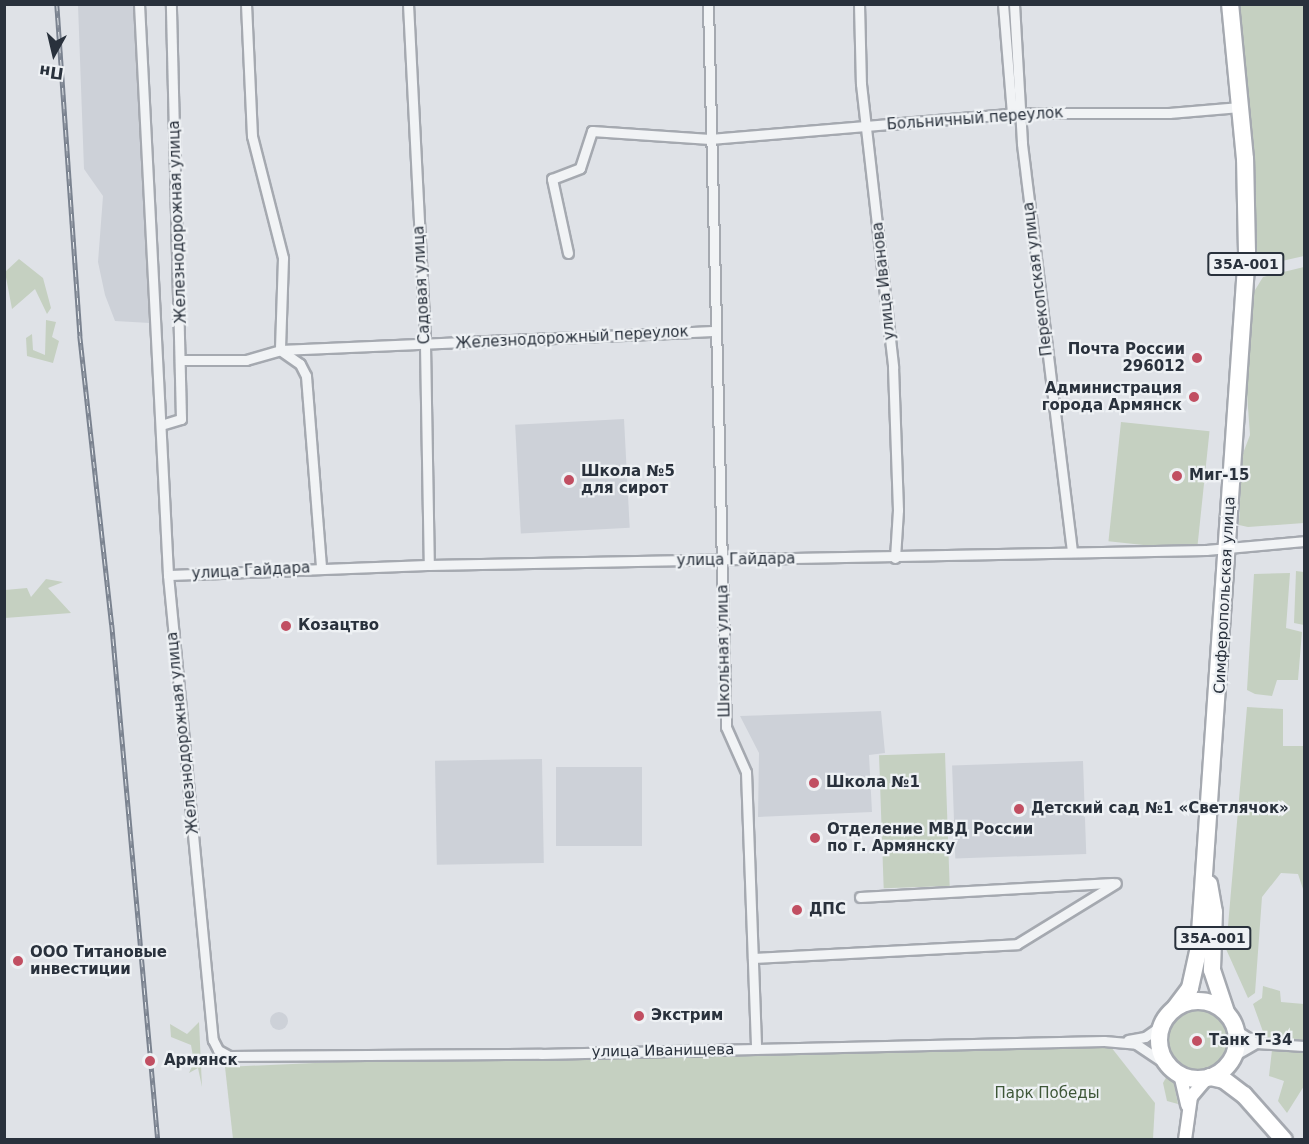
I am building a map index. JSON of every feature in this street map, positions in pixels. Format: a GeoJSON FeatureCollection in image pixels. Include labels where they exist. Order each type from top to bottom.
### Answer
{"type":"FeatureCollection","features":[{"type":"Feature","properties":{"kind":"highway","name":"Симферопольская улица"},"geometry":{"type":"LineString","coordinates":[[1175,1008],[1190,988],[1196,970],[1206,862],[1247,252],[1240,106],[1230,4]]}},
{"type":"Feature","properties":{"kind":"highway","name":"Симферопольская улица"},"geometry":{"type":"LineString","coordinates":[[1206,862],[1214,912],[1212,970],[1226,1012]]}},
{"type":"Feature","properties":{"kind":"highway"},"geometry":{"type":"LineString","coordinates":[[1175,1008],[1202,1001],[1226,1012]]}},
{"type":"Feature","properties":{"kind":"highway","name":"35А-001"},"geometry":{"type":"LineString","coordinates":[[1162,1025],[1175,1008]]}},
{"type":"Feature","properties":{"kind":"highway","name":"35А-001"},"geometry":{"type":"LineString","coordinates":[[1226,1012],[1236,1030]]}},
{"type":"Feature","properties":{"kind":"highway"},"geometry":{"type":"LineString","coordinates":[[1162,1025],[1160,1047],[1174,1070],[1224,1080],[1244,1095],[1284,1140]]}},
{"type":"Feature","properties":{"kind":"highway"},"geometry":{"type":"LineString","coordinates":[[1236,1030],[1234,1074],[1244,1095]]}},
{"type":"Feature","properties":{"kind":"highway"},"geometry":{"type":"LineString","coordinates":[[1209,1077],[1234,1057]]}},
{"type":"Feature","properties":{"kind":"main road"},"geometry":{"type":"LineString","coordinates":[[1174,1070],[1188,1109]]}},
{"type":"Feature","properties":{"kind":"main road"},"geometry":{"type":"LineString","coordinates":[[1185,1140],[1188,1109],[1195,1090],[1209,1077]]}},
{"type":"Feature","properties":{"kind":"street","name":"Железнодорожная улица"},"geometry":{"type":"LineString","coordinates":[[138,4],[168,575],[213,1041]]}},
{"type":"Feature","properties":{"kind":"street","name":"Железнодорожная улица"},"geometry":{"type":"LineString","coordinates":[[161,426],[181,418],[171,4]]}},
{"type":"Feature","properties":{"kind":"street"},"geometry":{"type":"LineString","coordinates":[[246,4],[252,136],[283,258],[280,350],[300,364],[306,376],[321,567]]}},
{"type":"Feature","properties":{"kind":"street","name":"Садовая улица"},"geometry":{"type":"LineString","coordinates":[[408,4],[425,345],[429,565]]}},
{"type":"Feature","properties":{"kind":"street","name":"Школьная улица"},"geometry":{"type":"LineString","coordinates":[[708,4],[713,331],[726,727],[746,772],[756,1049]]}},
{"type":"Feature","properties":{"kind":"street","name":"улица Иванова"},"geometry":{"type":"LineString","coordinates":[[859,4],[861,84],[869,128],[895,397],[895,558]]}},
{"type":"Feature","properties":{"kind":"street","name":"Перекопская улица"},"geometry":{"type":"LineString","coordinates":[[1003,4],[1072,552]]}},
{"type":"Feature","properties":{"kind":"street","name":"Перекопская улица"},"geometry":{"type":"LineString","coordinates":[[1014,4],[1016,113]]}},
{"type":"Feature","properties":{"kind":"street","name":"Больничный переулок"},"geometry":{"type":"LineString","coordinates":[[710,139],[869,128],[1016,113],[1169,112],[1240,106]]}},
{"type":"Feature","properties":{"kind":"street"},"geometry":{"type":"LineString","coordinates":[[567,253],[552,179],[580,168],[592,131],[710,139]]}},
{"type":"Feature","properties":{"kind":"street","name":"Железнодорожный переулок"},"geometry":{"type":"LineString","coordinates":[[181,360],[246,360],[280,350],[713,331]]}},
{"type":"Feature","properties":{"kind":"street","name":"улица Гайдара"},"geometry":{"type":"LineString","coordinates":[[168,575],[321,567],[895,558],[1227,549],[1305,541]]}},
{"type":"Feature","properties":{"kind":"street"},"geometry":{"type":"LineString","coordinates":[[753,958],[1017,944],[1116,882],[860,897]]}},
{"type":"Feature","properties":{"kind":"street","name":"улица Иванищева"},"geometry":{"type":"LineString","coordinates":[[1120,1042],[1145,1037],[1162,1025]]}},
{"type":"Feature","properties":{"kind":"street"},"geometry":{"type":"LineString","coordinates":[[1236,1030],[1256,1043],[1305,1046]]}},
{"type":"Feature","properties":{"kind":"street","name":"улица Иванищева"},"geometry":{"type":"LineString","coordinates":[[213,1041],[218,1050],[229,1056],[1120,1042],[1136,1044],[1174,1070]]}},
{"type":"Feature","properties":{"kind":"street"},"geometry":{"type":"LineString","coordinates":[[1234,1057],[1256,1043]]}},
{"type":"Feature","properties":{"kind":"shaded area"},"geometry":{"type":"Polygon","coordinates":[[[78,5],[133,5],[150,323],[115,321],[105,295],[98,262],[103,196],[84,169],[78,5]]]}},
{"type":"Feature","properties":{"kind":"shaded area"},"geometry":{"type":"Polygon","coordinates":[[[624,419],[630,528],[521,534],[515,425],[624,419]]]}},
{"type":"Feature","properties":{"kind":"shaded area","name":"Школа №1"},"geometry":{"type":"Polygon","coordinates":[[[881,711],[885,753],[869,755],[872,812],[758,817],[759,753],[740,716],[881,711]]]}},
{"type":"Feature","properties":{"kind":"shaded area"},"geometry":{"type":"Polygon","coordinates":[[[542,759],[544,863],[437,865],[435,761],[542,759]]]}},
{"type":"Feature","properties":{"kind":"shaded area","name":"Детский сад №1 «Светлячок»"},"geometry":{"type":"Polygon","coordinates":[[[1083,761],[1086,854],[955,859],[952,766],[1083,761]]]}},
{"type":"Feature","properties":{"kind":"shaded area"},"geometry":{"type":"Polygon","coordinates":[[[556,767],[642,767],[642,846],[556,846],[556,767]]]}},
{"type":"Feature","properties":{"kind":"shaded area"},"geometry":{"type":"Polygon","coordinates":[[[279,1012],[285,1015],[288,1021],[285,1027],[279,1030],[273,1027],[270,1021],[273,1015],[279,1012]]]}},
{"type":"Feature","properties":{"kind":"green space"},"geometry":{"type":"Polygon","coordinates":[[[1240,5],[1304,5],[1304,256],[1273,263],[1257,252],[1240,5]]]}},
{"type":"Feature","properties":{"kind":"green space"},"geometry":{"type":"Polygon","coordinates":[[[19,259],[43,278],[51,308],[47,314],[35,289],[12,309],[5,272],[19,259]]]}},
{"type":"Feature","properties":{"kind":"green space"},"geometry":{"type":"Polygon","coordinates":[[[1304,267],[1304,523],[1248,527],[1239,525],[1242,456],[1250,435],[1247,394],[1252,295],[1263,277],[1304,267]]]}},
{"type":"Feature","properties":{"kind":"green space"},"geometry":{"type":"Polygon","coordinates":[[[46,320],[56,322],[52,337],[59,341],[53,363],[27,356],[26,338],[32,334],[33,350],[45,355],[46,320]]]}},
{"type":"Feature","properties":{"kind":"green space"},"geometry":{"type":"Polygon","coordinates":[[[1121,422],[1210,431],[1197,551],[1108,541],[1121,422]]]}},
{"type":"Feature","properties":{"kind":"green space"},"geometry":{"type":"Polygon","coordinates":[[[1296,571],[1304,572],[1304,625],[1294,623],[1296,571]]]}},
{"type":"Feature","properties":{"kind":"green space"},"geometry":{"type":"Polygon","coordinates":[[[1290,573],[1286,628],[1302,632],[1298,680],[1277,680],[1272,696],[1255,694],[1247,690],[1254,574],[1290,573]]]}},
{"type":"Feature","properties":{"kind":"green space"},"geometry":{"type":"Polygon","coordinates":[[[46,579],[63,582],[48,588],[71,613],[5,618],[5,590],[27,588],[31,597],[46,579]]]}},
{"type":"Feature","properties":{"kind":"green space"},"geometry":{"type":"Polygon","coordinates":[[[1247,707],[1283,709],[1283,746],[1304,746],[1304,892],[1298,874],[1281,873],[1262,897],[1255,993],[1248,998],[1226,949],[1247,707]]]}},
{"type":"Feature","properties":{"kind":"green space"},"geometry":{"type":"Polygon","coordinates":[[[945,753],[950,886],[884,888],[879,755],[945,753]]]}},
{"type":"Feature","properties":{"kind":"green space"},"geometry":{"type":"Polygon","coordinates":[[[1263,986],[1280,991],[1281,1002],[1304,1004],[1304,1043],[1266,1040],[1253,1004],[1262,998],[1263,986]]]}},
{"type":"Feature","properties":{"kind":"green space"},"geometry":{"type":"Polygon","coordinates":[[[1193,1007],[1205,1007],[1217,1012],[1227,1022],[1232,1040],[1230,1053],[1217,1068],[1205,1073],[1193,1073],[1181,1068],[1171,1058],[1166,1046],[1166,1034],[1171,1022],[1181,1012],[1193,1007]]]}},
{"type":"Feature","properties":{"kind":"green space"},"geometry":{"type":"Polygon","coordinates":[[[199,1022],[202,1087],[198,1068],[189,1073],[194,1062],[191,1045],[171,1037],[170,1024],[187,1034],[199,1022]]]}},
{"type":"Feature","properties":{"kind":"green space","name":"Парк Победы"},"geometry":{"type":"Polygon","coordinates":[[[1111,1047],[1155,1103],[1153,1139],[233,1139],[225,1067],[359,1061],[1111,1047]]]}},
{"type":"Feature","properties":{"kind":"green space"},"geometry":{"type":"Polygon","coordinates":[[[1272,1050],[1304,1052],[1304,1086],[1287,1113],[1278,1101],[1284,1081],[1269,1076],[1272,1050]]]}},
{"type":"Feature","properties":{"kind":"green space"},"geometry":{"type":"Polygon","coordinates":[[[1167,1076],[1173,1079],[1178,1104],[1167,1101],[1163,1083],[1167,1076]]]}},
{"type":"Feature","properties":{"kind":"railway"},"geometry":{"type":"LineString","coordinates":[[57,4],[80,336],[112,625],[158,1140]]}},
{"type":"Feature","properties":{"kind":"place","name":"Почта России 296012"},"geometry":{"type":"Point","coordinates":[1197,358]}},
{"type":"Feature","properties":{"kind":"place","name":"Администрация города Армянск"},"geometry":{"type":"Point","coordinates":[1194,397]}},
{"type":"Feature","properties":{"kind":"place","name":"Миг-15"},"geometry":{"type":"Point","coordinates":[1177,476]}},
{"type":"Feature","properties":{"kind":"place","name":"Школа №5 для сирот"},"geometry":{"type":"Point","coordinates":[569,480]}},
{"type":"Feature","properties":{"kind":"place","name":"Козацтво"},"geometry":{"type":"Point","coordinates":[286,626]}},
{"type":"Feature","properties":{"kind":"place","name":"Школа №1"},"geometry":{"type":"Point","coordinates":[814,783]}},
{"type":"Feature","properties":{"kind":"place","name":"Детский сад №1 «Светлячок»"},"geometry":{"type":"Point","coordinates":[1019,809]}},
{"type":"Feature","properties":{"kind":"place","name":"Отделение МВД России по г. Армянску"},"geometry":{"type":"Point","coordinates":[815,838]}},
{"type":"Feature","properties":{"kind":"place","name":"ДПС"},"geometry":{"type":"Point","coordinates":[797,910]}},
{"type":"Feature","properties":{"kind":"place","name":"ООО Титановые инвестиции"},"geometry":{"type":"Point","coordinates":[18,961]}},
{"type":"Feature","properties":{"kind":"place","name":"Экстрим"},"geometry":{"type":"Point","coordinates":[639,1016]}},
{"type":"Feature","properties":{"kind":"place","name":"Танк Т-34"},"geometry":{"type":"Point","coordinates":[1197,1041]}},
{"type":"Feature","properties":{"kind":"place","name":"Армянск"},"geometry":{"type":"Point","coordinates":[150,1061]}}]}
